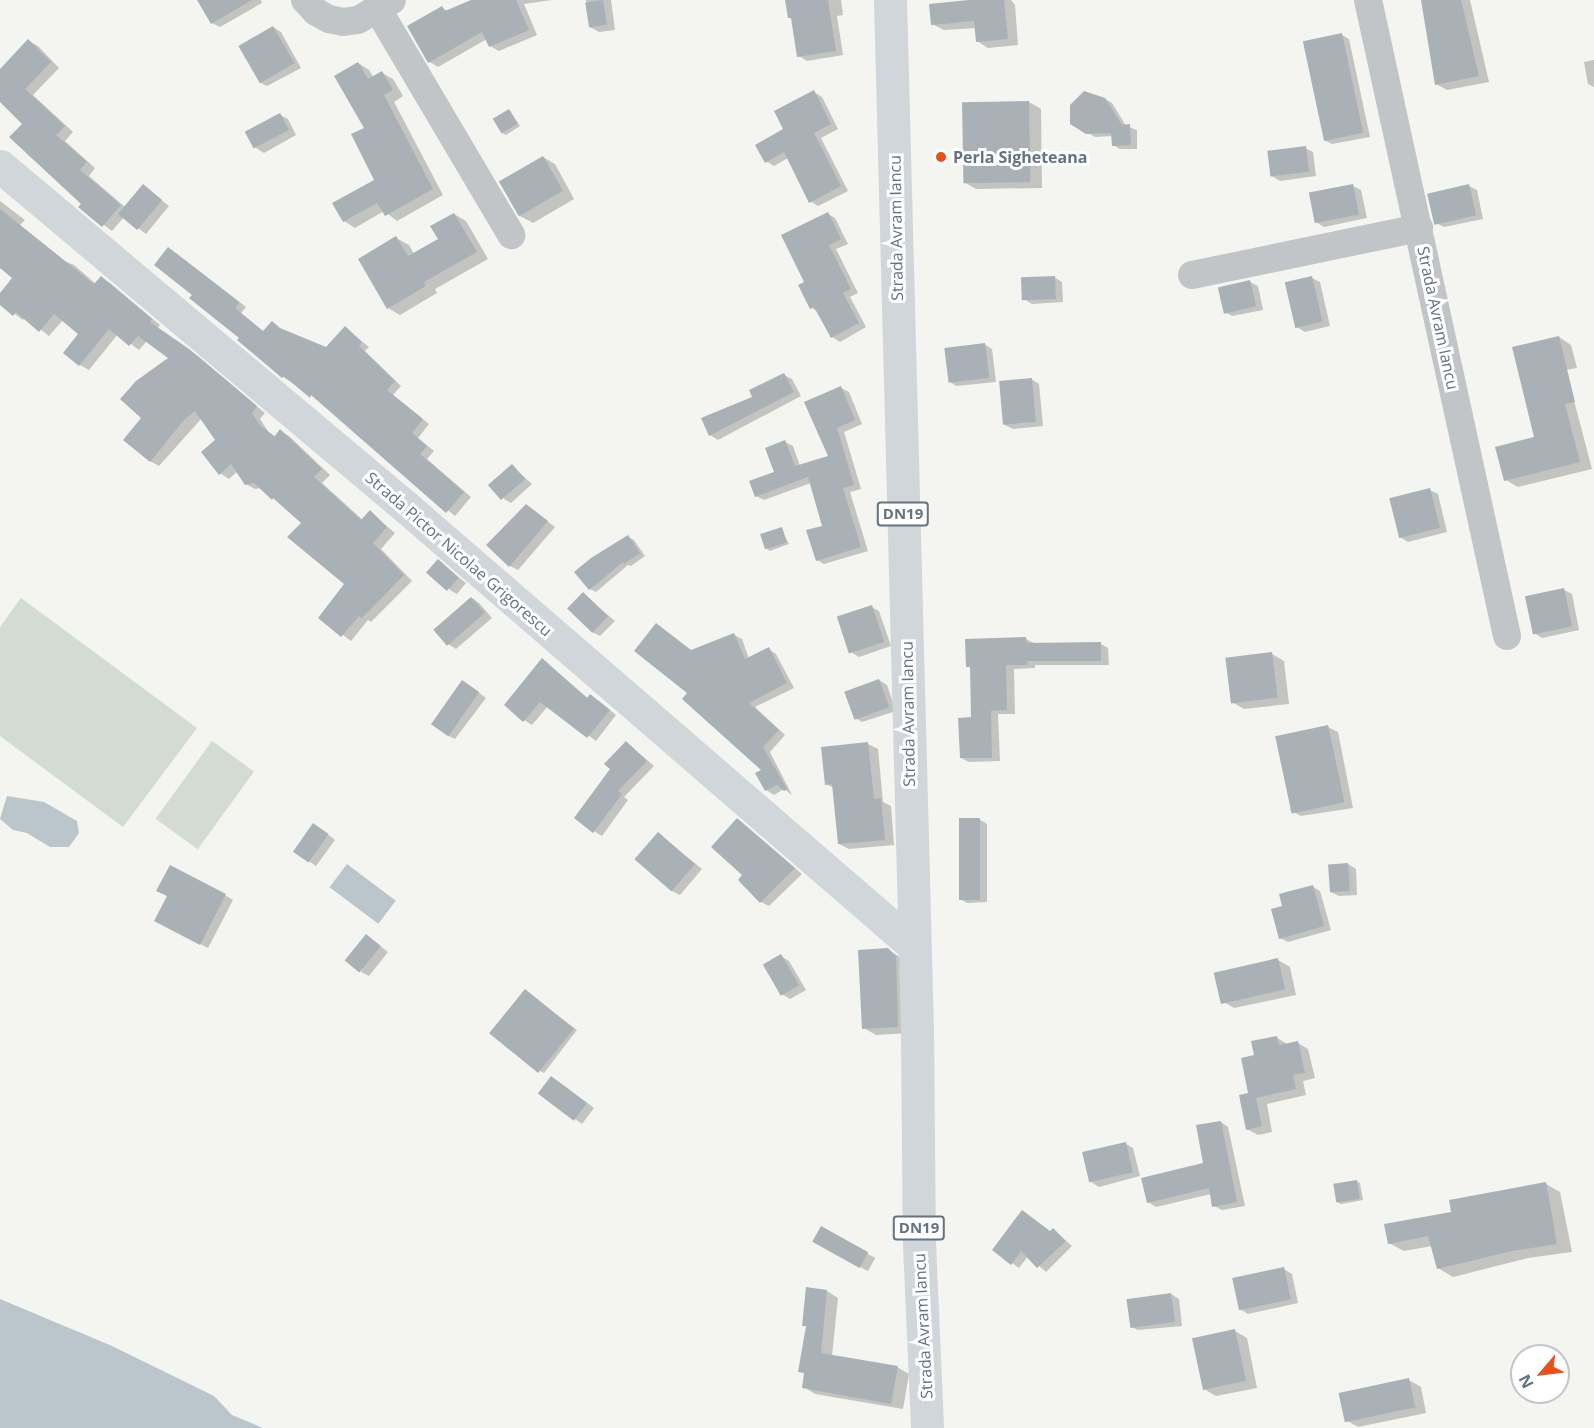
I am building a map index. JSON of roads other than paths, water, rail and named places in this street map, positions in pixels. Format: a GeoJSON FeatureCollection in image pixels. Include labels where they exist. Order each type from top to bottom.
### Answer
{"type":"FeatureCollection","features":[{"type":"Feature","properties":{"kind":"main road","name":"Strada Avram Iancu"},"geometry":{"type":"LineString","coordinates":[[890,0],[920,1132],[919,1243],[927,1428]]}},
{"type":"Feature","properties":{"kind":"main road","name":"Strada Pictor Nicolae Grigorescu"},"geometry":{"type":"LineString","coordinates":[[0,166],[416,516],[914,946]]}},
{"type":"Feature","properties":{"kind":"street"},"geometry":{"type":"LineString","coordinates":[[305,0],[316,12],[329,19],[343,22],[358,20],[384,4],[511,236]]}},
{"type":"Feature","properties":{"kind":"street","name":"Strada Avram Iancu"},"geometry":{"type":"LineString","coordinates":[[1368,0],[1507,636]]}},
{"type":"Feature","properties":{"kind":"street"},"geometry":{"type":"LineString","coordinates":[[1192,275],[1419,228]]}},
{"type":"Feature","properties":{"kind":"place","name":"Perla Sigheteana"},"geometry":{"type":"Point","coordinates":[941,157]}}]}
